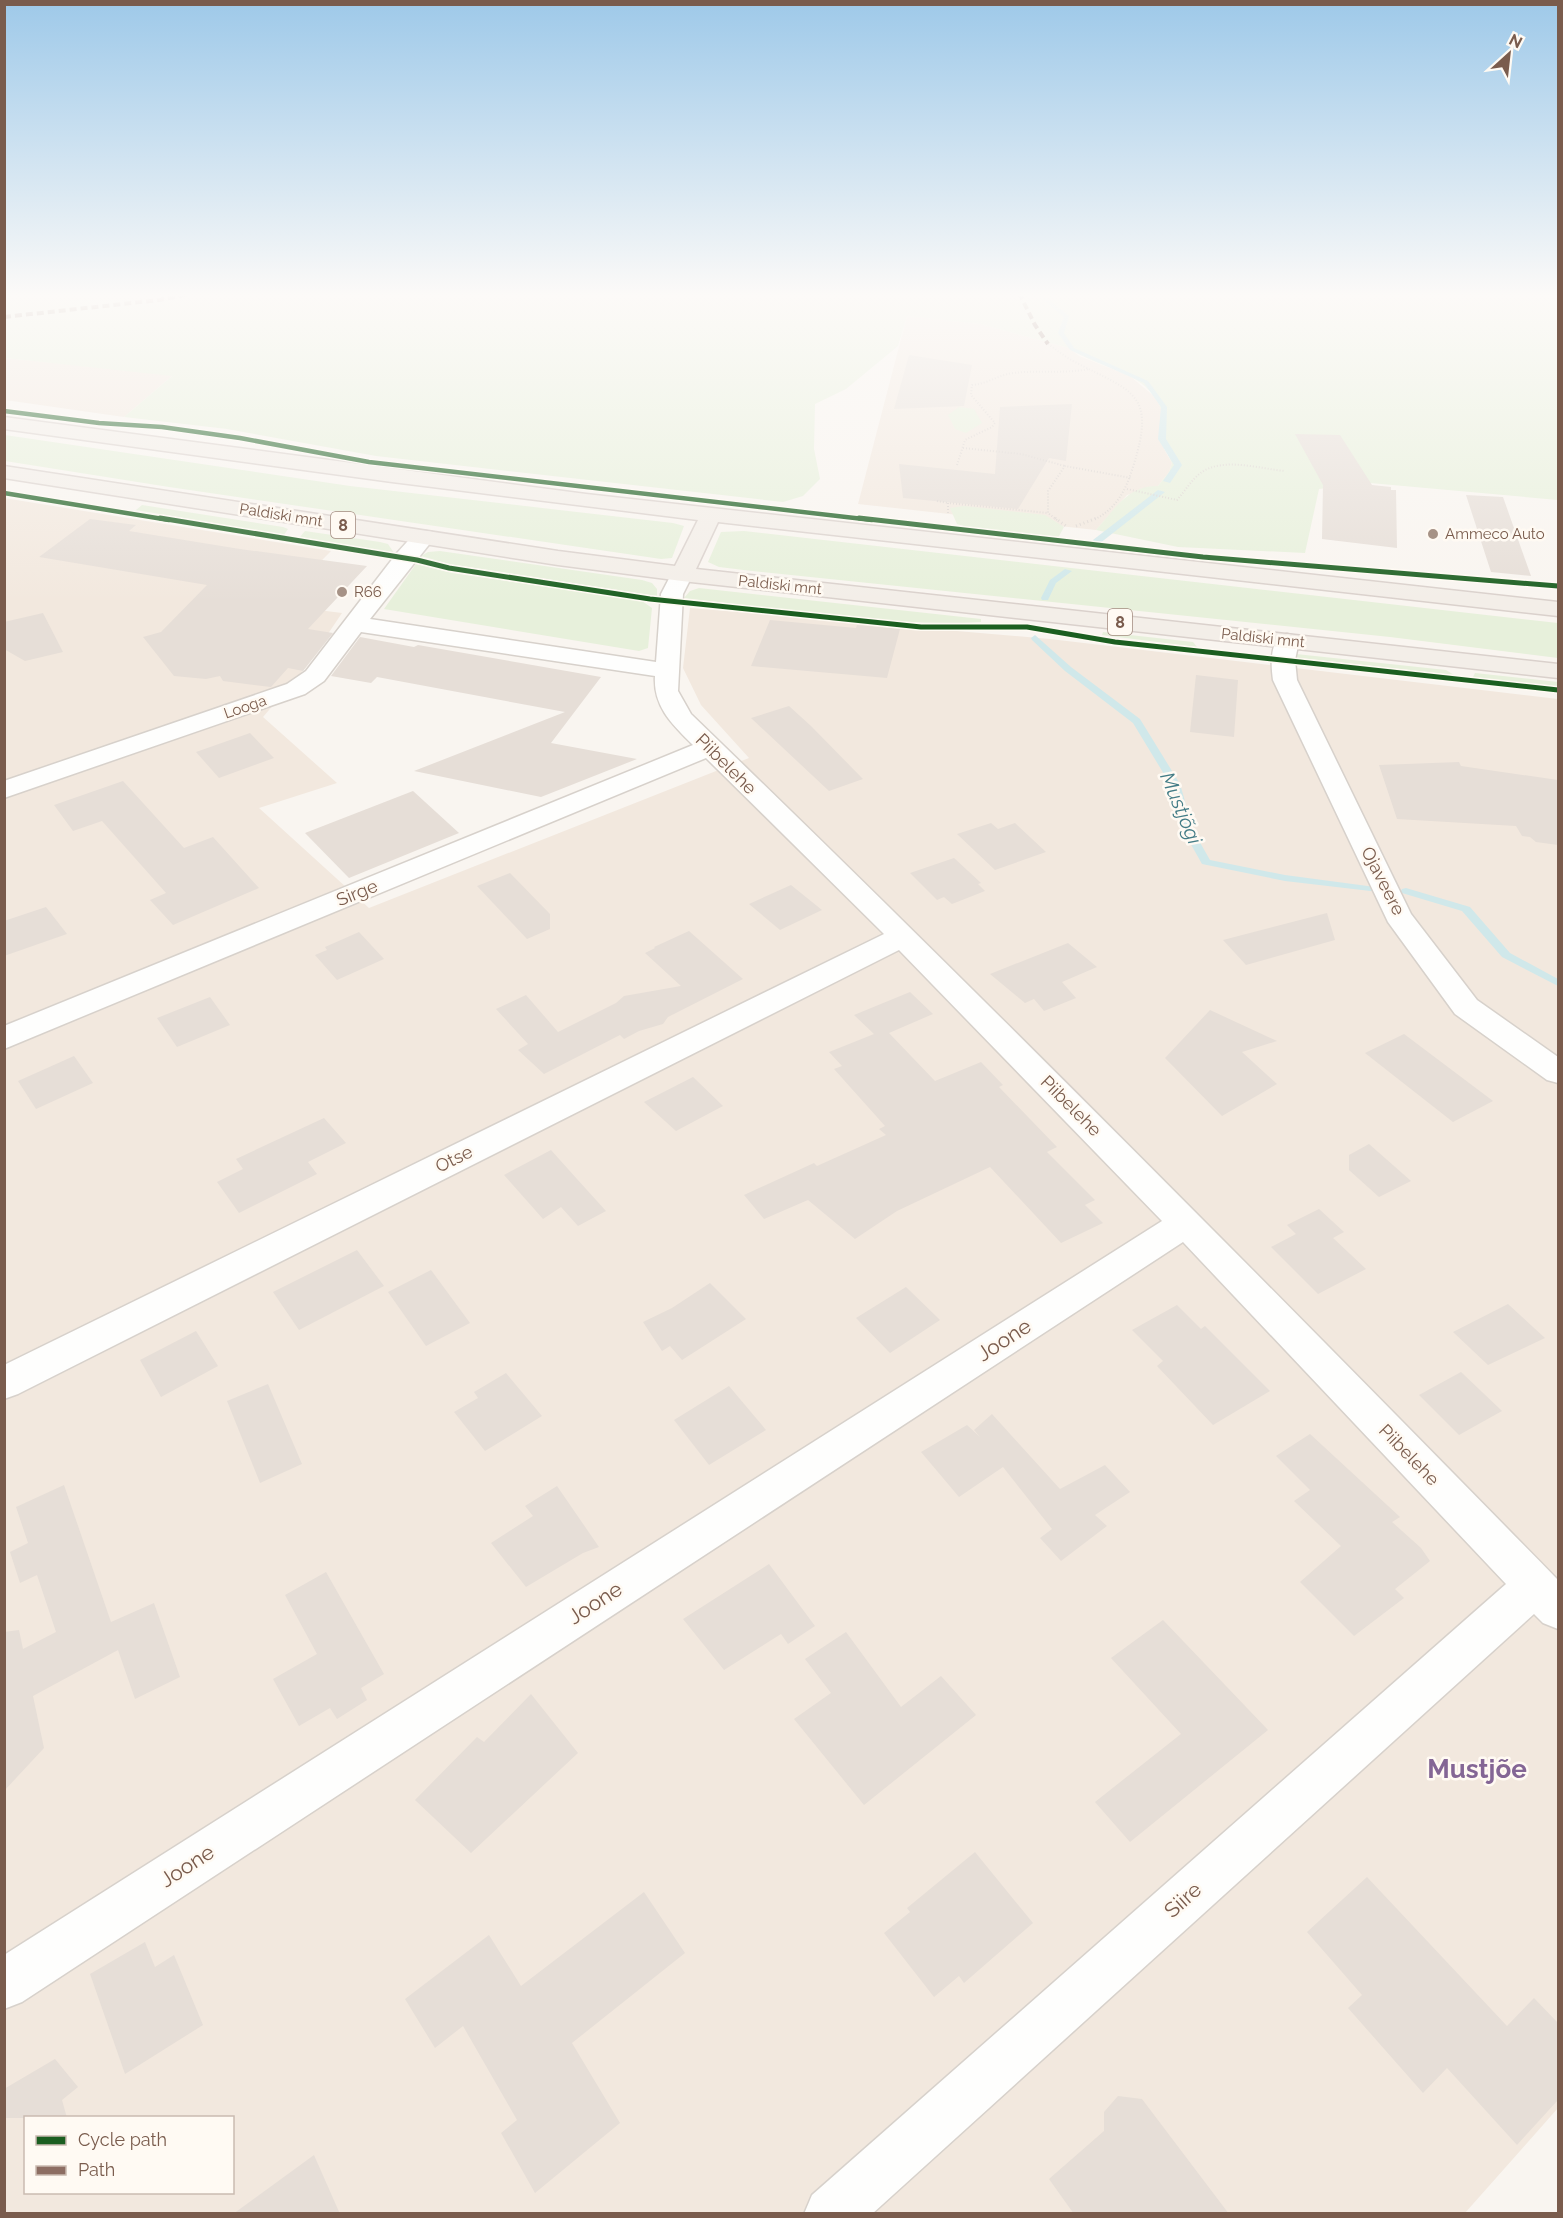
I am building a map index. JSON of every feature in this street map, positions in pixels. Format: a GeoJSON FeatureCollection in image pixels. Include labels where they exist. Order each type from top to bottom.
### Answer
{"type":"FeatureCollection","features":[{"type":"Feature","properties":{"kind":"main road"},"geometry":{"type":"LineString","coordinates":[[4,423],[230,456],[711,515],[1558,609]]}},
{"type":"Feature","properties":{"kind":"main road","name":"Paldiski mnt"},"geometry":{"type":"LineString","coordinates":[[4,472],[682,574],[1558,671]]}},
{"type":"Feature","properties":{"kind":"main road"},"geometry":{"type":"LineString","coordinates":[[682,574],[711,515]]}},
{"type":"Feature","properties":{"kind":"street","name":"Looga"},"geometry":{"type":"LineString","coordinates":[[4,790],[296,689],[315,676],[405,558],[424,537]]}},
{"type":"Feature","properties":{"kind":"street","name":"Piibelehe"},"geometry":{"type":"LineString","coordinates":[[682,574],[672,594],[666,691],[680,718],[903,936],[1186,1223],[1547,1598]]}},
{"type":"Feature","properties":{"kind":"street"},"geometry":{"type":"LineString","coordinates":[[355,624],[668,671]]}},
{"type":"Feature","properties":{"kind":"street","name":"Ojaveere"},"geometry":{"type":"LineString","coordinates":[[1287,641],[1282,660],[1285,680],[1398,916],[1466,1006],[1558,1071]]}},
{"type":"Feature","properties":{"kind":"street","name":"Sirge"},"geometry":{"type":"LineString","coordinates":[[4,1038],[709,748]]}},
{"type":"Feature","properties":{"kind":"street","name":"Otse"},"geometry":{"type":"LineString","coordinates":[[4,1383],[903,936]]}},
{"type":"Feature","properties":{"kind":"street","name":"Joone"},"geometry":{"type":"LineString","coordinates":[[4,1984],[1186,1223]]}},
{"type":"Feature","properties":{"kind":"street","name":"Siire"},"geometry":{"type":"LineString","coordinates":[[831,2214],[1547,1598]]}},
{"type":"Feature","properties":{"kind":"path"},"geometry":{"type":"LineString","coordinates":[[957,465],[965,440],[992,427],[995,423],[972,397]]}},
{"type":"Feature","properties":{"kind":"path"},"geometry":{"type":"LineString","coordinates":[[936,501],[1048,513],[1069,529],[1110,511],[1127,489],[1137,458],[1142,416],[1138,401],[1133,397]]}},
{"type":"Feature","properties":{"kind":"path"},"geometry":{"type":"LineString","coordinates":[[962,448],[1021,454],[1065,466],[1131,478]]}},
{"type":"Feature","properties":{"kind":"path"},"geometry":{"type":"LineString","coordinates":[[1048,513],[1048,491],[1065,466]]}},
{"type":"Feature","properties":{"kind":"path"},"geometry":{"type":"LineString","coordinates":[[1127,489],[1177,500],[1203,470],[1224,466],[1285,471]]}},
{"type":"Feature","properties":{"kind":"path"},"geometry":{"type":"LineString","coordinates":[[948,503],[948,516]]}},
{"type":"Feature","properties":{"kind":"shaded area"},"geometry":{"type":"Polygon","coordinates":[[[5,397],[148,397],[124,417],[5,400],[5,397]]]}},
{"type":"Feature","properties":{"kind":"shaded area"},"geometry":{"type":"Polygon","coordinates":[[[886,397],[1154,397],[1162,410],[1164,449],[1172,463],[1169,472],[1158,486],[1127,495],[1096,530],[858,504],[886,397]]]}},
{"type":"Feature","properties":{"kind":"shaded area"},"geometry":{"type":"Polygon","coordinates":[[[4,498],[331,551],[278,605],[342,613],[305,668],[263,717],[337,783],[259,808],[369,908],[749,758],[701,705],[683,668],[690,608],[1050,639],[1558,699],[1558,2108],[1465,2213],[5,2213],[4,498]]]}},
{"type":"Feature","properties":{"kind":"green space"},"geometry":{"type":"Polygon","coordinates":[[[148,397],[830,397],[815,404],[814,449],[820,479],[803,496],[783,502],[376,456],[227,429],[124,417],[148,397]]]}},
{"type":"Feature","properties":{"kind":"green space"},"geometry":{"type":"Polygon","coordinates":[[[1154,397],[1558,397],[1558,500],[1370,483],[1319,489],[1305,553],[1178,547],[1096,530],[1122,500],[1138,490],[1158,486],[1169,472],[1172,463],[1166,448],[1161,409],[1154,397]]]}},
{"type":"Feature","properties":{"kind":"green space"},"geometry":{"type":"Polygon","coordinates":[[[959,407],[974,409],[982,423],[966,433],[955,429],[948,415],[959,407]]]}},
{"type":"Feature","properties":{"kind":"green space"},"geometry":{"type":"Polygon","coordinates":[[[5,435],[350,486],[684,526],[672,558],[661,559],[5,461],[5,435]]]}},
{"type":"Feature","properties":{"kind":"green space"},"geometry":{"type":"Polygon","coordinates":[[[142,505],[288,529],[284,535],[136,510],[142,505]]]}},
{"type":"Feature","properties":{"kind":"green space"},"geometry":{"type":"Polygon","coordinates":[[[964,506],[1045,515],[1064,527],[1058,538],[970,528],[957,524],[950,508],[964,506]]]}},
{"type":"Feature","properties":{"kind":"green space"},"geometry":{"type":"Polygon","coordinates":[[[305,531],[380,542],[388,544],[394,553],[300,537],[305,531]]]}},
{"type":"Feature","properties":{"kind":"green space"},"geometry":{"type":"Polygon","coordinates":[[[744,531],[1558,623],[1558,658],[1390,637],[752,571],[719,567],[708,562],[721,532],[744,531]]]}},
{"type":"Feature","properties":{"kind":"green space"},"geometry":{"type":"Polygon","coordinates":[[[440,551],[642,580],[652,583],[657,589],[657,596],[449,564],[421,556],[428,552],[440,551]]]}},
{"type":"Feature","properties":{"kind":"green space"},"geometry":{"type":"Polygon","coordinates":[[[416,564],[452,573],[642,601],[652,608],[648,648],[639,651],[384,609],[416,564]]]}},
{"type":"Feature","properties":{"kind":"green space"},"geometry":{"type":"Polygon","coordinates":[[[699,588],[981,619],[981,622],[870,620],[684,598],[690,591],[699,588]]]}},
{"type":"Feature","properties":{"kind":"green space"},"geometry":{"type":"Polygon","coordinates":[[[1103,632],[1193,642],[1197,647],[1102,635],[1103,632]]]}},
{"type":"Feature","properties":{"kind":"green space"},"geometry":{"type":"Polygon","coordinates":[[[1296,654],[1446,670],[1454,675],[1291,657],[1296,654]]]}},
{"type":"Feature","properties":{"kind":"green space"},"geometry":{"type":"Polygon","coordinates":[[[1475,673],[1558,682],[1558,687],[1473,677],[1475,673]]]}},
{"type":"Feature","properties":{"kind":"building"},"geometry":{"type":"Polygon","coordinates":[[[897,397],[966,397],[964,406],[894,409],[897,397]]]}},
{"type":"Feature","properties":{"kind":"building"},"geometry":{"type":"Polygon","coordinates":[[[1072,404],[1066,461],[1049,458],[1018,509],[903,498],[899,464],[995,474],[1000,407],[1072,404]]]}},
{"type":"Feature","properties":{"kind":"building"},"geometry":{"type":"Polygon","coordinates":[[[1295,434],[1340,435],[1372,485],[1391,487],[1391,490],[1396,490],[1397,548],[1322,539],[1323,485],[1295,434]]]}},
{"type":"Feature","properties":{"kind":"building"},"geometry":{"type":"Polygon","coordinates":[[[1466,495],[1503,497],[1531,576],[1491,572],[1466,495]]]}},
{"type":"Feature","properties":{"kind":"building"},"geometry":{"type":"Polygon","coordinates":[[[90,519],[136,525],[129,531],[367,566],[308,629],[333,633],[303,671],[288,668],[271,687],[223,681],[220,676],[206,679],[174,676],[143,637],[161,632],[207,585],[39,557],[90,519]]]}},
{"type":"Feature","properties":{"kind":"building"},"geometry":{"type":"Polygon","coordinates":[[[43,613],[63,652],[25,661],[4,649],[4,622],[43,613]]]}},
{"type":"Feature","properties":{"kind":"building"},"geometry":{"type":"Polygon","coordinates":[[[770,620],[856,628],[857,625],[900,629],[887,678],[751,666],[770,620]]]}},
{"type":"Feature","properties":{"kind":"building"},"geometry":{"type":"Polygon","coordinates":[[[360,637],[601,677],[551,743],[637,759],[541,797],[414,771],[565,712],[377,677],[371,683],[331,676],[360,637]]]}},
{"type":"Feature","properties":{"kind":"building"},"geometry":{"type":"Polygon","coordinates":[[[1196,675],[1238,680],[1234,737],[1190,732],[1196,675]]]}},
{"type":"Feature","properties":{"kind":"building"},"geometry":{"type":"Polygon","coordinates":[[[789,706],[863,779],[829,791],[751,718],[789,706]]]}},
{"type":"Feature","properties":{"kind":"building"},"geometry":{"type":"Polygon","coordinates":[[[250,733],[274,758],[219,778],[196,752],[250,733]]]}},
{"type":"Feature","properties":{"kind":"building"},"geometry":{"type":"Polygon","coordinates":[[[1459,762],[1461,766],[1558,780],[1558,845],[1536,842],[1530,837],[1522,836],[1516,826],[1397,819],[1379,765],[1459,762]]]}},
{"type":"Feature","properties":{"kind":"building"},"geometry":{"type":"Polygon","coordinates":[[[123,781],[184,848],[213,837],[259,888],[173,925],[150,900],[166,893],[102,821],[73,831],[54,805],[123,781]]]}},
{"type":"Feature","properties":{"kind":"building"},"geometry":{"type":"Polygon","coordinates":[[[413,791],[459,833],[349,878],[305,833],[413,791]]]}},
{"type":"Feature","properties":{"kind":"building"},"geometry":{"type":"Polygon","coordinates":[[[991,823],[998,829],[1015,823],[1046,852],[995,870],[957,834],[991,823]]]}},
{"type":"Feature","properties":{"kind":"building"},"geometry":{"type":"Polygon","coordinates":[[[954,858],[981,883],[978,884],[985,891],[952,904],[944,897],[937,900],[910,873],[954,858]]]}},
{"type":"Feature","properties":{"kind":"building"},"geometry":{"type":"Polygon","coordinates":[[[510,873],[550,914],[550,929],[527,939],[477,886],[510,873]]]}},
{"type":"Feature","properties":{"kind":"building"},"geometry":{"type":"Polygon","coordinates":[[[791,885],[822,910],[780,930],[749,904],[791,885]]]}},
{"type":"Feature","properties":{"kind":"building"},"geometry":{"type":"Polygon","coordinates":[[[46,907],[67,934],[4,956],[4,921],[46,907]]]}},
{"type":"Feature","properties":{"kind":"building"},"geometry":{"type":"Polygon","coordinates":[[[1327,913],[1335,940],[1246,965],[1223,940],[1327,913]]]}},
{"type":"Feature","properties":{"kind":"building"},"geometry":{"type":"Polygon","coordinates":[[[689,931],[743,979],[668,1017],[663,1024],[639,1031],[624,1039],[620,1035],[544,1074],[518,1050],[528,1044],[496,1009],[526,995],[558,1032],[616,1003],[624,996],[681,986],[645,953],[689,931]]]}},
{"type":"Feature","properties":{"kind":"building"},"geometry":{"type":"Polygon","coordinates":[[[359,932],[384,959],[337,980],[315,955],[327,950],[325,947],[359,932]]]}},
{"type":"Feature","properties":{"kind":"building"},"geometry":{"type":"Polygon","coordinates":[[[1068,943],[1097,967],[1062,982],[1076,998],[1044,1011],[1034,999],[1025,1003],[990,974],[1068,943]]]}},
{"type":"Feature","properties":{"kind":"building"},"geometry":{"type":"Polygon","coordinates":[[[910,992],[933,1014],[889,1033],[935,1081],[981,1062],[1003,1085],[999,1087],[1057,1147],[1047,1152],[1095,1200],[1085,1205],[1103,1223],[1061,1243],[990,1167],[897,1211],[855,1239],[808,1200],[764,1219],[744,1195],[814,1163],[817,1166],[886,1135],[879,1129],[885,1126],[834,1069],[842,1066],[829,1052],[874,1034],[854,1015],[910,992]]]}},
{"type":"Feature","properties":{"kind":"building"},"geometry":{"type":"Polygon","coordinates":[[[210,997],[230,1025],[177,1047],[157,1018],[210,997]]]}},
{"type":"Feature","properties":{"kind":"building"},"geometry":{"type":"Polygon","coordinates":[[[1210,1010],[1277,1041],[1242,1052],[1277,1084],[1222,1116],[1165,1058],[1210,1010]]]}},
{"type":"Feature","properties":{"kind":"building"},"geometry":{"type":"Polygon","coordinates":[[[1404,1034],[1493,1101],[1453,1122],[1365,1053],[1404,1034]]]}},
{"type":"Feature","properties":{"kind":"building"},"geometry":{"type":"Polygon","coordinates":[[[74,1056],[93,1083],[36,1109],[18,1081],[74,1056]]]}},
{"type":"Feature","properties":{"kind":"building"},"geometry":{"type":"Polygon","coordinates":[[[693,1077],[723,1106],[676,1131],[644,1102],[693,1077]]]}},
{"type":"Feature","properties":{"kind":"building"},"geometry":{"type":"Polygon","coordinates":[[[324,1118],[346,1143],[308,1162],[317,1174],[239,1213],[217,1182],[243,1169],[236,1159],[324,1118]]]}},
{"type":"Feature","properties":{"kind":"building"},"geometry":{"type":"Polygon","coordinates":[[[1369,1144],[1411,1181],[1379,1197],[1349,1170],[1349,1155],[1369,1144]]]}},
{"type":"Feature","properties":{"kind":"building"},"geometry":{"type":"Polygon","coordinates":[[[551,1150],[606,1211],[578,1226],[561,1207],[543,1219],[504,1175],[551,1150]]]}},
{"type":"Feature","properties":{"kind":"building"},"geometry":{"type":"Polygon","coordinates":[[[1319,1209],[1344,1232],[1333,1238],[1366,1269],[1318,1294],[1271,1247],[1296,1234],[1287,1225],[1319,1209]]]}},
{"type":"Feature","properties":{"kind":"building"},"geometry":{"type":"Polygon","coordinates":[[[357,1250],[384,1286],[299,1330],[273,1292],[357,1250]]]}},
{"type":"Feature","properties":{"kind":"building"},"geometry":{"type":"Polygon","coordinates":[[[431,1270],[470,1323],[426,1346],[388,1292],[431,1270]]]}},
{"type":"Feature","properties":{"kind":"building"},"geometry":{"type":"Polygon","coordinates":[[[710,1283],[746,1319],[682,1360],[670,1346],[662,1351],[643,1322],[672,1308],[710,1283]]]}},
{"type":"Feature","properties":{"kind":"building"},"geometry":{"type":"Polygon","coordinates":[[[906,1287],[940,1320],[890,1353],[856,1318],[906,1287]]]}},
{"type":"Feature","properties":{"kind":"building"},"geometry":{"type":"Polygon","coordinates":[[[1508,1304],[1545,1338],[1488,1365],[1453,1332],[1508,1304]]]}},
{"type":"Feature","properties":{"kind":"building"},"geometry":{"type":"Polygon","coordinates":[[[1177,1305],[1201,1329],[1205,1326],[1270,1391],[1213,1425],[1157,1366],[1163,1361],[1132,1330],[1177,1305]]]}},
{"type":"Feature","properties":{"kind":"building"},"geometry":{"type":"Polygon","coordinates":[[[196,1331],[218,1366],[161,1397],[140,1360],[196,1331]]]}},
{"type":"Feature","properties":{"kind":"building"},"geometry":{"type":"Polygon","coordinates":[[[1461,1372],[1502,1411],[1459,1435],[1419,1395],[1461,1372]]]}},
{"type":"Feature","properties":{"kind":"building"},"geometry":{"type":"Polygon","coordinates":[[[506,1373],[542,1416],[485,1451],[454,1412],[478,1398],[474,1392],[506,1373]]]}},
{"type":"Feature","properties":{"kind":"building"},"geometry":{"type":"Polygon","coordinates":[[[268,1384],[302,1464],[260,1483],[227,1401],[268,1384]]]}},
{"type":"Feature","properties":{"kind":"building"},"geometry":{"type":"Polygon","coordinates":[[[729,1386],[766,1430],[709,1465],[674,1420],[729,1386]]]}},
{"type":"Feature","properties":{"kind":"building"},"geometry":{"type":"Polygon","coordinates":[[[992,1414],[1060,1489],[1105,1465],[1130,1492],[1095,1515],[1107,1526],[1061,1561],[1040,1538],[1052,1529],[1003,1467],[959,1497],[921,1452],[967,1425],[980,1437],[974,1430],[992,1414]]]}},
{"type":"Feature","properties":{"kind":"building"},"geometry":{"type":"Polygon","coordinates":[[[1310,1434],[1400,1517],[1392,1522],[1421,1548],[1430,1561],[1395,1589],[1404,1598],[1354,1636],[1300,1582],[1341,1546],[1294,1501],[1310,1490],[1276,1456],[1310,1434]]]}},
{"type":"Feature","properties":{"kind":"building"},"geometry":{"type":"Polygon","coordinates":[[[64,1485],[111,1622],[154,1603],[180,1677],[135,1699],[118,1650],[33,1696],[44,1748],[4,1791],[4,1632],[19,1630],[23,1649],[56,1632],[37,1575],[20,1583],[10,1552],[28,1543],[16,1507],[64,1485]]]}},
{"type":"Feature","properties":{"kind":"building"},"geometry":{"type":"Polygon","coordinates":[[[557,1486],[599,1547],[583,1553],[526,1587],[491,1543],[533,1516],[525,1506],[557,1486]]]}},
{"type":"Feature","properties":{"kind":"building"},"geometry":{"type":"Polygon","coordinates":[[[769,1564],[815,1626],[788,1644],[781,1634],[724,1670],[683,1619],[769,1564]]]}},
{"type":"Feature","properties":{"kind":"building"},"geometry":{"type":"Polygon","coordinates":[[[326,1572],[384,1674],[361,1688],[367,1700],[337,1719],[330,1708],[299,1726],[273,1679],[317,1654],[285,1595],[326,1572]]]}},
{"type":"Feature","properties":{"kind":"building"},"geometry":{"type":"Polygon","coordinates":[[[1163,1620],[1268,1730],[1130,1842],[1095,1802],[1181,1734],[1111,1658],[1163,1620]]]}},
{"type":"Feature","properties":{"kind":"building"},"geometry":{"type":"Polygon","coordinates":[[[846,1632],[901,1707],[941,1676],[976,1715],[864,1805],[794,1719],[831,1693],[805,1659],[846,1632]]]}},
{"type":"Feature","properties":{"kind":"building"},"geometry":{"type":"Polygon","coordinates":[[[531,1694],[578,1753],[471,1853],[415,1800],[477,1737],[484,1742],[531,1694]]]}},
{"type":"Feature","properties":{"kind":"building"},"geometry":{"type":"Polygon","coordinates":[[[975,1852],[1033,1923],[964,1983],[959,1976],[934,1997],[884,1933],[910,1912],[907,1908],[975,1852]]]}},
{"type":"Feature","properties":{"kind":"building"},"geometry":{"type":"Polygon","coordinates":[[[1367,1877],[1507,2026],[1534,1998],[1558,2023],[1558,2100],[1517,2145],[1447,2068],[1423,2093],[1348,2008],[1362,1995],[1307,1932],[1367,1877]]]}},
{"type":"Feature","properties":{"kind":"building"},"geometry":{"type":"Polygon","coordinates":[[[644,1892],[685,1953],[572,2043],[620,2123],[535,2193],[501,2133],[517,2120],[463,2026],[435,2048],[405,1999],[489,1935],[521,1986],[644,1892]]]}},
{"type":"Feature","properties":{"kind":"building"},"geometry":{"type":"Polygon","coordinates":[[[145,1942],[155,1967],[174,1955],[203,2025],[125,2074],[90,1974],[145,1942]]]}},
{"type":"Feature","properties":{"kind":"building"},"geometry":{"type":"Polygon","coordinates":[[[55,2059],[78,2087],[62,2100],[66,2116],[24,2116],[24,2118],[4,2118],[4,2089],[55,2059]]]}},
{"type":"Feature","properties":{"kind":"building"},"geometry":{"type":"Polygon","coordinates":[[[1118,2096],[1142,2099],[1229,2214],[1074,2214],[1049,2179],[1104,2131],[1104,2112],[1118,2096]]]}},
{"type":"Feature","properties":{"kind":"building"},"geometry":{"type":"Polygon","coordinates":[[[314,2155],[340,2214],[233,2214],[314,2155]]]}},
{"type":"Feature","properties":{"kind":"waterway","name":"Mustjõgi"},"geometry":{"type":"LineString","coordinates":[[1156,397],[1164,407],[1162,439],[1178,465],[1167,481]]}},
{"type":"Feature","properties":{"kind":"waterway","name":"Mustjõgi"},"geometry":{"type":"LineString","coordinates":[[1096,542],[1161,492]]}},
{"type":"Feature","properties":{"kind":"waterway","name":"Mustjõgi"},"geometry":{"type":"LineString","coordinates":[[1045,598],[1053,582],[1068,571]]}},
{"type":"Feature","properties":{"kind":"waterway","name":"Mustjõgi"},"geometry":{"type":"LineString","coordinates":[[1035,638],[1068,669],[1137,721],[1175,784],[1189,832],[1206,862],[1285,878],[1375,890]]}},
{"type":"Feature","properties":{"kind":"waterway","name":"Mustjõgi"},"geometry":{"type":"LineString","coordinates":[[1406,891],[1466,909],[1506,955],[1558,983]]}},
{"type":"Feature","properties":{"kind":"cycle path"},"geometry":{"type":"LineString","coordinates":[[4,411],[99,423],[162,427],[240,438],[369,462],[943,528],[1203,557],[1558,586]]}},
{"type":"Feature","properties":{"kind":"cycle path"},"geometry":{"type":"LineString","coordinates":[[4,493],[417,560],[449,568],[650,599],[921,627],[1027,627],[1115,642],[1558,690]]}},
{"type":"Feature","properties":{"kind":"place","name":"Ammeco Auto"},"geometry":{"type":"Point","coordinates":[1433,534]}},
{"type":"Feature","properties":{"kind":"place","name":"R66"},"geometry":{"type":"Point","coordinates":[342,592]}},
{"type":"Feature","properties":{"kind":"district","name":"Mustjõe"},"geometry":{"type":"Point","coordinates":[1477,1769]}}]}
